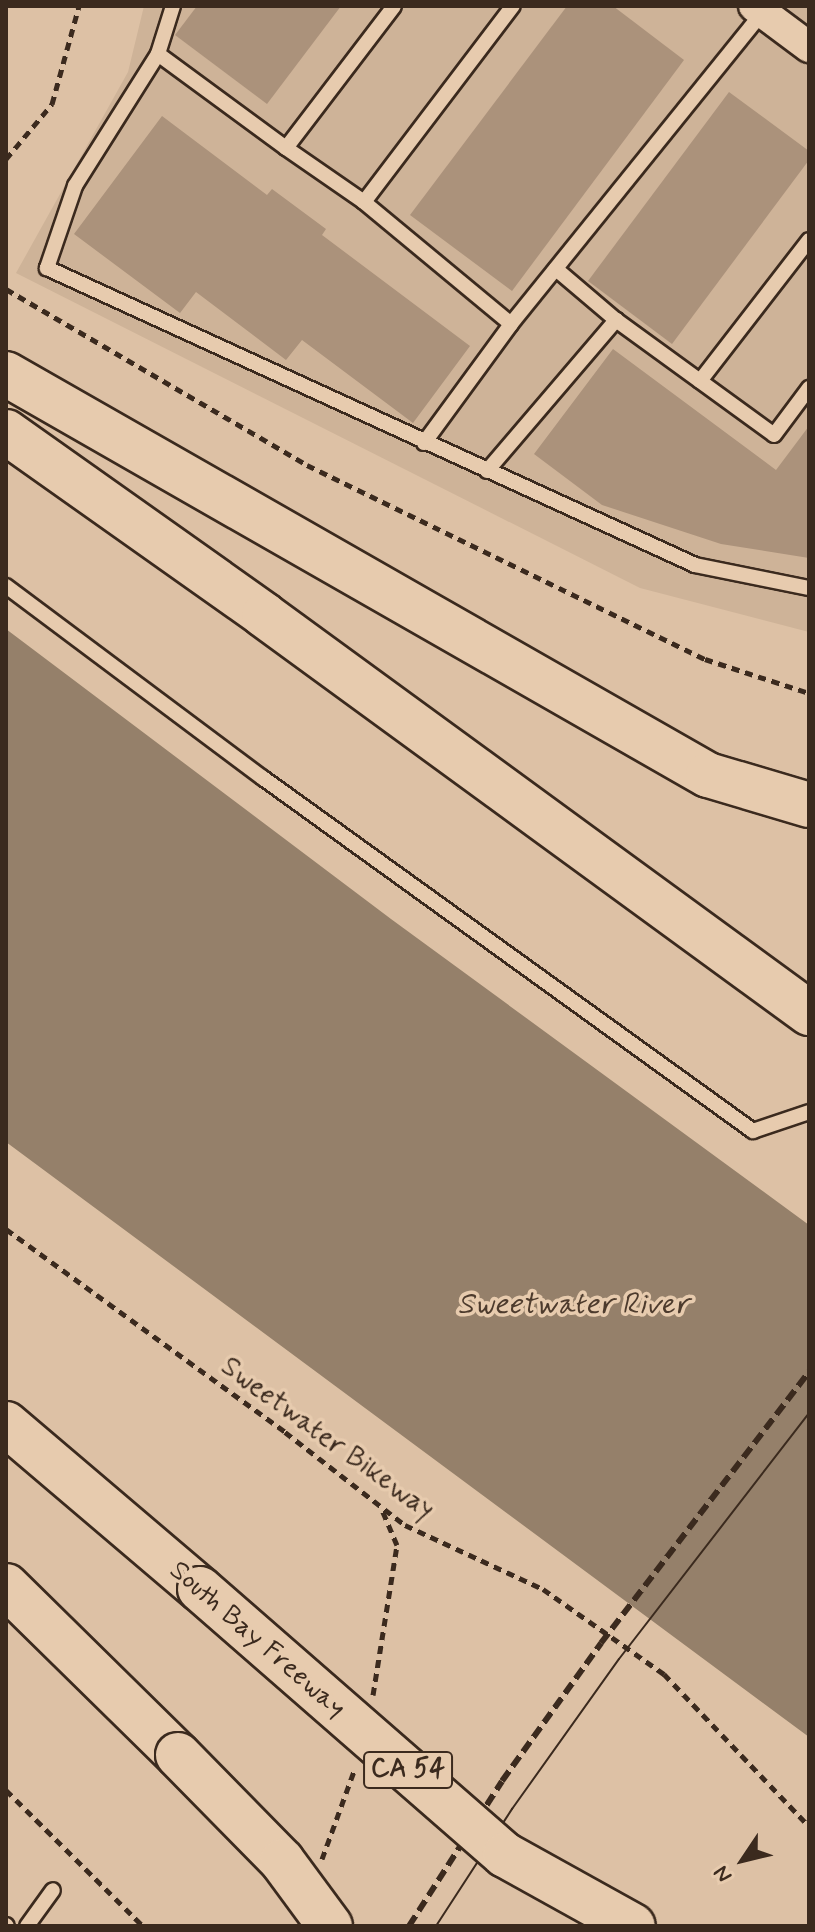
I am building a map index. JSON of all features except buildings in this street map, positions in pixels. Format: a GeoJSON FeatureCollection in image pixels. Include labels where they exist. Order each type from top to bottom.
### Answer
{"type":"FeatureCollection","features":[{"type":"Feature","properties":{"kind":"highway"},"geometry":{"type":"LineString","coordinates":[[6,374],[550,688],[708,775],[809,805]]}},
{"type":"Feature","properties":{"kind":"highway"},"geometry":{"type":"LineString","coordinates":[[6,432],[264,615],[809,1013]]}},
{"type":"Feature","properties":{"kind":"highway","name":"South Bay Freeway"},"geometry":{"type":"LineString","coordinates":[[6,1424],[505,1855],[633,1926]]}},
{"type":"Feature","properties":{"kind":"highway"},"geometry":{"type":"LineString","coordinates":[[6,1586],[282,1861],[330,1926]]}},
{"type":"Feature","properties":{"kind":"street"},"geometry":{"type":"LineString","coordinates":[[761,8],[809,47]]}},
{"type":"Feature","properties":{"kind":"lane"},"geometry":{"type":"LineString","coordinates":[[173,6],[158,54],[75,186],[47,268],[695,565],[809,588]]}},
{"type":"Feature","properties":{"kind":"lane"},"geometry":{"type":"LineString","coordinates":[[286,148],[394,6]]}},
{"type":"Feature","properties":{"kind":"lane"},"geometry":{"type":"LineString","coordinates":[[364,202],[513,6]]}},
{"type":"Feature","properties":{"kind":"lane"},"geometry":{"type":"LineString","coordinates":[[424,443],[511,324],[761,8]]}},
{"type":"Feature","properties":{"kind":"lane"},"geometry":{"type":"LineString","coordinates":[[158,54],[364,202],[511,324]]}},
{"type":"Feature","properties":{"kind":"lane"},"geometry":{"type":"LineString","coordinates":[[700,381],[809,240]]}},
{"type":"Feature","properties":{"kind":"lane"},"geometry":{"type":"LineString","coordinates":[[556,269],[616,320],[774,435],[809,388]]}},
{"type":"Feature","properties":{"kind":"lane"},"geometry":{"type":"LineString","coordinates":[[487,471],[616,320]]}},
{"type":"Feature","properties":{"kind":"lane"},"geometry":{"type":"LineString","coordinates":[[6,586],[263,778],[753,1131],[809,1112]]}},
{"type":"Feature","properties":{"kind":"lane"},"geometry":{"type":"LineString","coordinates":[[27,1926],[53,1890]]}},
{"type":"Feature","properties":{"kind":"path"},"geometry":{"type":"LineString","coordinates":[[6,159],[52,104],[79,6]]}},
{"type":"Feature","properties":{"kind":"path"},"geometry":{"type":"LineString","coordinates":[[6,289],[307,465],[705,659],[809,693]]}},
{"type":"Feature","properties":{"kind":"path","name":"Sweetwater Bikeway"},"geometry":{"type":"LineString","coordinates":[[6,1229],[285,1432],[405,1525],[543,1589],[664,1674],[809,1826]]}},
{"type":"Feature","properties":{"kind":"path"},"geometry":{"type":"LineString","coordinates":[[6,1790],[143,1926]]}},
{"type":"Feature","properties":{"kind":"shaded area"},"geometry":{"type":"Polygon","coordinates":[[[144,6],[809,6],[809,632],[640,588],[16,273],[128,72],[144,6]]]}},
{"type":"Feature","properties":{"kind":"water","name":"Sweetwater River"},"geometry":{"type":"Polygon","coordinates":[[[6,629],[391,919],[809,1225],[809,1737],[6,1142],[6,629]]]}},
{"type":"Feature","properties":{"kind":"tram line"},"geometry":{"type":"LineString","coordinates":[[436,1926],[512,1809],[619,1659],[809,1413]]}},
{"type":"Feature","properties":{"kind":"railway"},"geometry":{"type":"LineString","coordinates":[[409,1926],[502,1781],[601,1643],[809,1372]]}}]}
